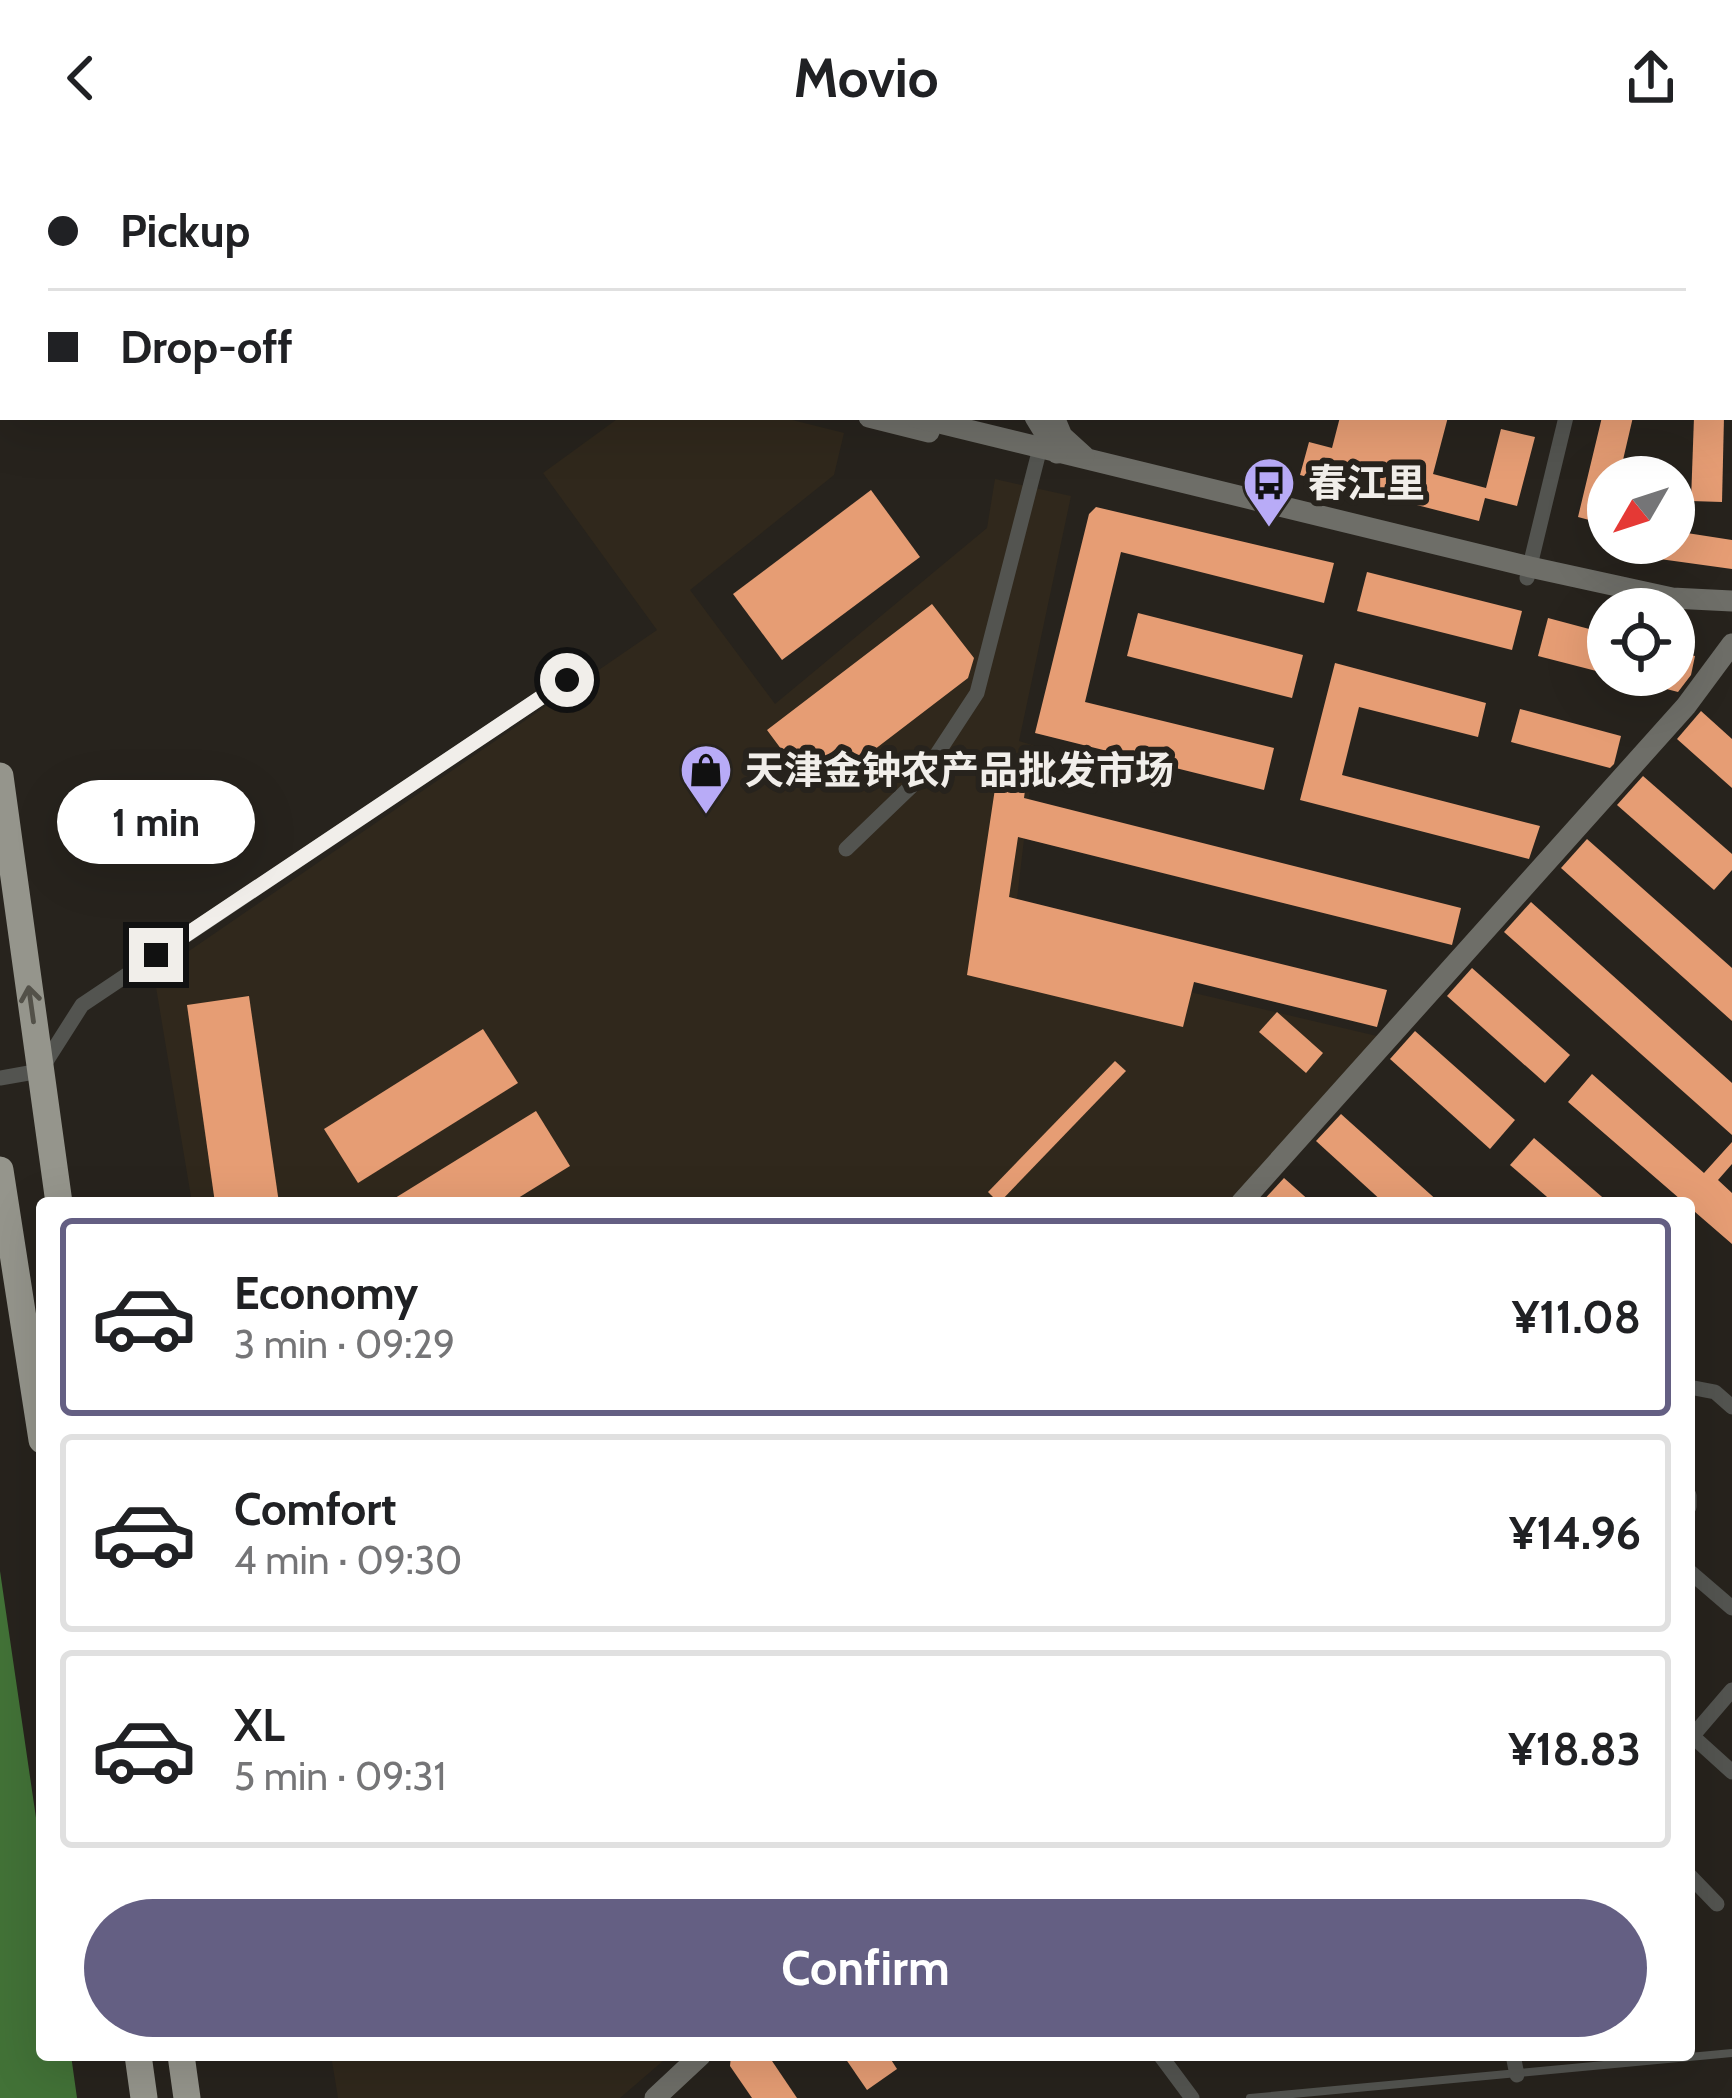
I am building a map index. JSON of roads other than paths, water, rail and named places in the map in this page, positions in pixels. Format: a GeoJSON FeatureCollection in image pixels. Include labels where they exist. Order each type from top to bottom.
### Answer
{"type":"FeatureCollection","features":[{"type":"Feature","properties":{"kind":"highway"},"geometry":{"type":"LineString","coordinates":[[0,776],[58,1197]]}},
{"type":"Feature","properties":{"kind":"highway"},"geometry":{"type":"LineString","coordinates":[[0,1170],[36,1401]]}},
{"type":"Feature","properties":{"kind":"highway"},"geometry":{"type":"LineString","coordinates":[[139,2061],[145,2098]]}},
{"type":"Feature","properties":{"kind":"highway"},"geometry":{"type":"LineString","coordinates":[[182,2061],[187,2098]]}},
{"type":"Feature","properties":{"kind":"street"},"geometry":{"type":"LineString","coordinates":[[893,420],[1036,438],[1062,436],[1086,465]]}},
{"type":"Feature","properties":{"kind":"street"},"geometry":{"type":"LineString","coordinates":[[932,420],[1036,438],[1086,465],[1587,589]]}},
{"type":"Feature","properties":{"kind":"street"},"geometry":{"type":"LineString","coordinates":[[1528,573],[1565,420]]}},
{"type":"Feature","properties":{"kind":"street"},"geometry":{"type":"LineString","coordinates":[[846,848],[924,774],[977,693],[1036,438]]}},
{"type":"Feature","properties":{"kind":"street"},"geometry":{"type":"LineString","coordinates":[[1528,573],[1672,598],[1732,601]]}},
{"type":"Feature","properties":{"kind":"street"},"geometry":{"type":"LineString","coordinates":[[1695,611],[1732,612]]}},
{"type":"Feature","properties":{"kind":"street"},"geometry":{"type":"LineString","coordinates":[[1246,1197],[1686,706],[1732,644]]}},
{"type":"Feature","properties":{"kind":"street"},"geometry":{"type":"LineString","coordinates":[[0,1078],[40,1071],[82,1004],[567,680]]}},
{"type":"Feature","properties":{"kind":"street"},"geometry":{"type":"LineString","coordinates":[[1695,1388],[1715,1392],[1732,1407]]}},
{"type":"Feature","properties":{"kind":"street"},"geometry":{"type":"LineString","coordinates":[[1695,1576],[1732,1608]]}},
{"type":"Feature","properties":{"kind":"street"},"geometry":{"type":"LineString","coordinates":[[1695,1731],[1732,1690]]}},
{"type":"Feature","properties":{"kind":"street"},"geometry":{"type":"LineString","coordinates":[[1695,1740],[1732,1772]]}},
{"type":"Feature","properties":{"kind":"street"},"geometry":{"type":"LineString","coordinates":[[1695,1881],[1717,1904]]}},
{"type":"Feature","properties":{"kind":"street"},"geometry":{"type":"LineString","coordinates":[[655,2098],[695,2061]]}},
{"type":"Feature","properties":{"kind":"street"},"geometry":{"type":"LineString","coordinates":[[1164,2061],[1192,2098]]}},
{"type":"Feature","properties":{"kind":"street"},"geometry":{"type":"LineString","coordinates":[[1515,2061],[1517,2075]]}},
{"type":"Feature","properties":{"kind":"lane"},"geometry":{"type":"LineString","coordinates":[[1695,2057],[1732,2053]]}},
{"type":"Feature","properties":{"kind":"lane"},"geometry":{"type":"LineString","coordinates":[[1250,2098],[1654,2061]]}},
{"type":"Feature","properties":{"kind":"place","name":"春江里"},"geometry":{"type":"Point","coordinates":[1269,529]}},
{"type":"Feature","properties":{"kind":"place","name":"天津金钟农产品批发市场"},"geometry":{"type":"Point","coordinates":[706,816]}}]}
